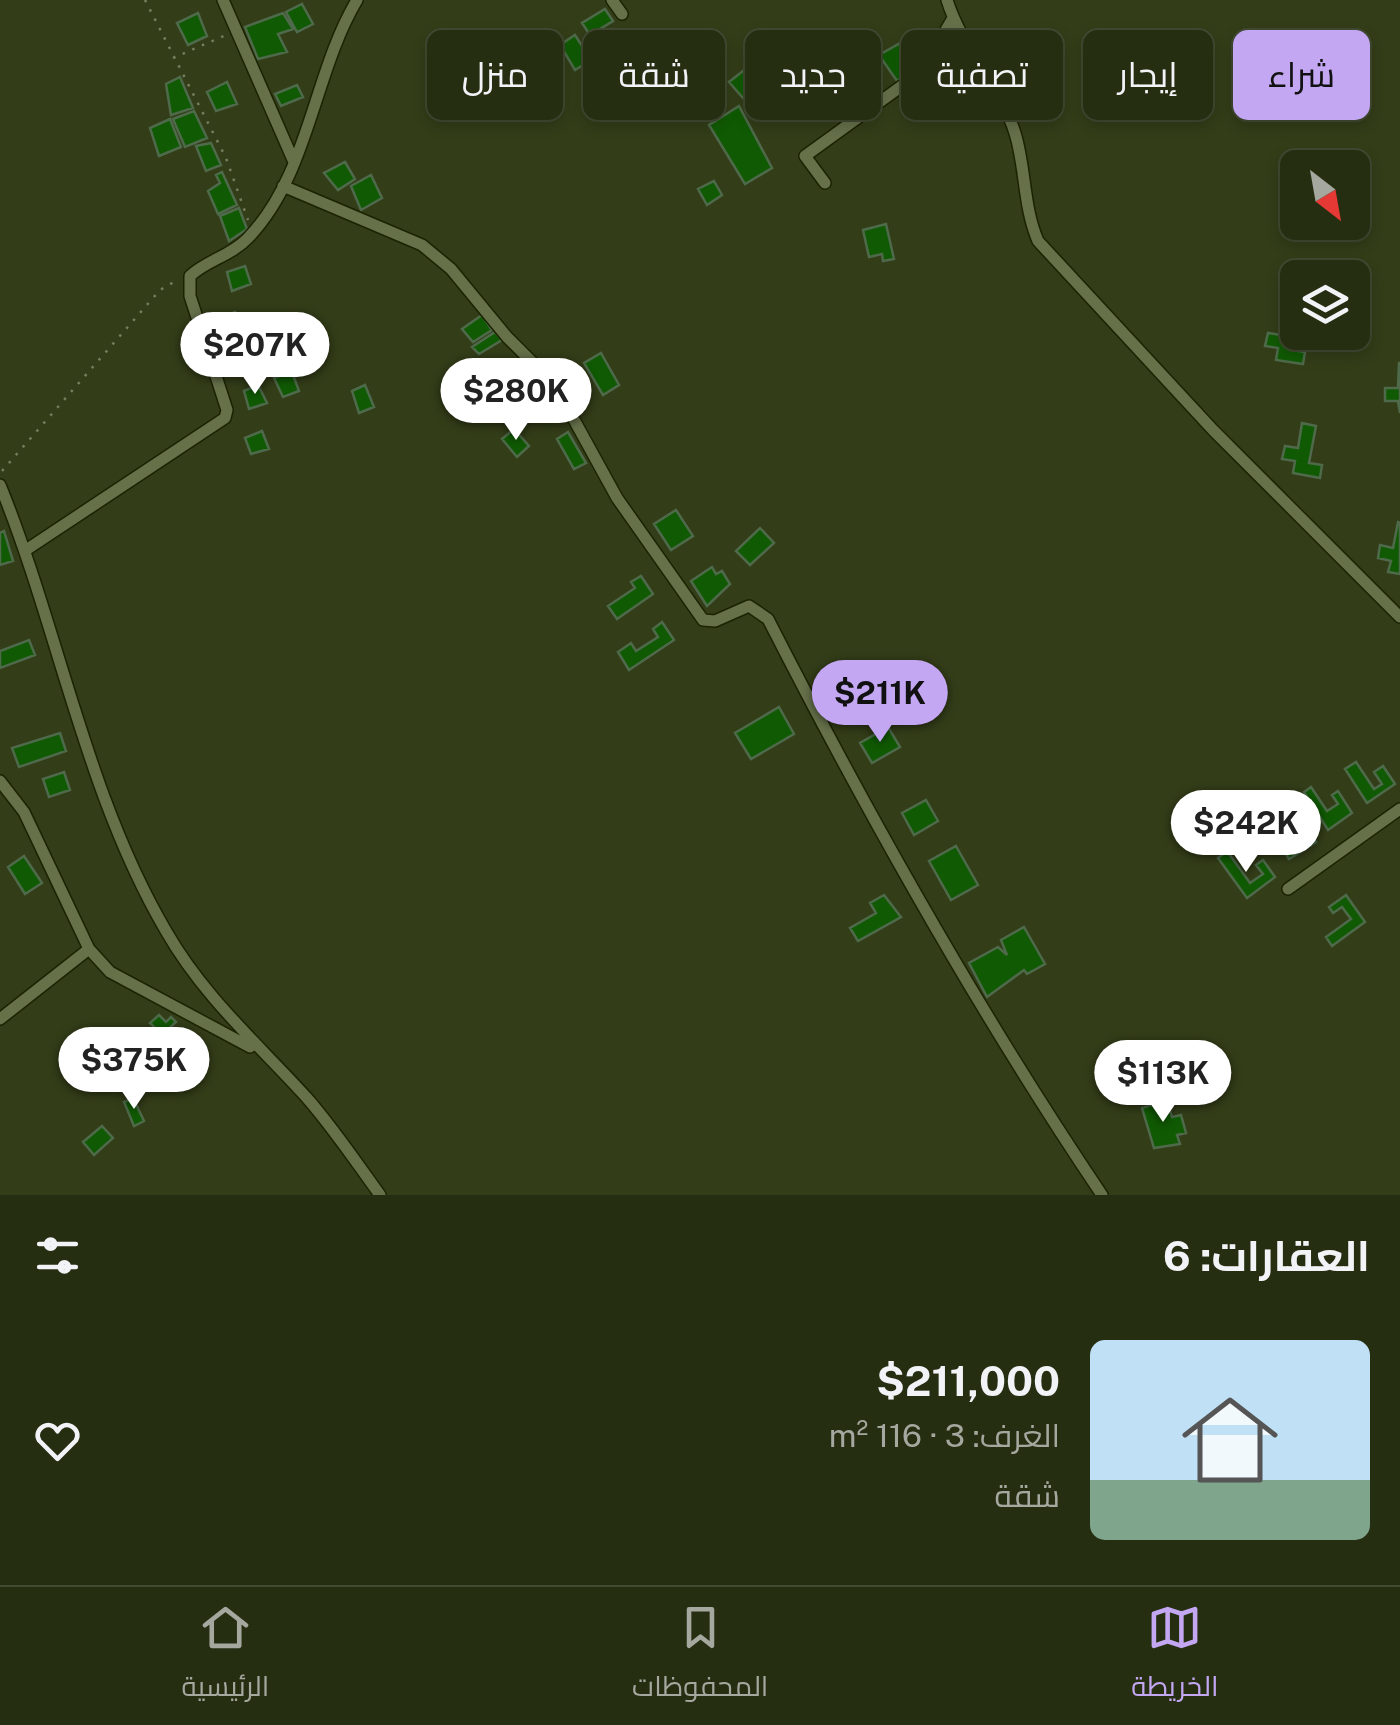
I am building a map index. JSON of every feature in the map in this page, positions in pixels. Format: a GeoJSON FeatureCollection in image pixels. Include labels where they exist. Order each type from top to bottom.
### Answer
{"type":"FeatureCollection","features":[{"type":"Feature","properties":{"kind":"street"},"geometry":{"type":"LineString","coordinates":[[223,0],[294,162]]}},
{"type":"Feature","properties":{"kind":"street"},"geometry":{"type":"LineString","coordinates":[[26,550],[225,418],[227,410],[190,296],[190,276],[239,247],[254,232],[282,186],[294,162],[328,54],[356,0]]}},
{"type":"Feature","properties":{"kind":"street"},"geometry":{"type":"LineString","coordinates":[[612,0],[622,14]]}},
{"type":"Feature","properties":{"kind":"street"},"geometry":{"type":"LineString","coordinates":[[948,0],[953,18],[994,85],[1010,120],[1020,158],[1026,208],[1038,241],[1213,430],[1400,618]]}},
{"type":"Feature","properties":{"kind":"street"},"geometry":{"type":"LineString","coordinates":[[825,183],[805,156],[920,72],[953,18]]}},
{"type":"Feature","properties":{"kind":"street"},"geometry":{"type":"LineString","coordinates":[[282,186],[422,245],[451,268],[508,337],[555,385],[617,498],[703,620],[715,621],[749,606],[768,619],[861,799],[955,962],[1102,1195]]}},
{"type":"Feature","properties":{"kind":"street"},"geometry":{"type":"LineString","coordinates":[[0,485],[26,550],[102,785],[146,894],[184,958],[260,1052],[332,1126],[380,1195]]}},
{"type":"Feature","properties":{"kind":"street"},"geometry":{"type":"LineString","coordinates":[[0,781],[24,812],[89,949],[110,972],[260,1052]]}},
{"type":"Feature","properties":{"kind":"street"},"geometry":{"type":"LineString","coordinates":[[1288,889],[1400,809]]}},
{"type":"Feature","properties":{"kind":"street"},"geometry":{"type":"LineString","coordinates":[[0,1019],[89,949]]}},
{"type":"Feature","properties":{"kind":"path"},"geometry":{"type":"LineString","coordinates":[[145,0],[221,147],[254,232]]}},
{"type":"Feature","properties":{"kind":"path"},"geometry":{"type":"LineString","coordinates":[[173,58],[236,31]]}},
{"type":"Feature","properties":{"kind":"path"},"geometry":{"type":"LineString","coordinates":[[0,474],[160,290],[190,276]]}},
{"type":"Feature","properties":{"kind":"building"},"geometry":{"type":"Polygon","coordinates":[[[302,4],[313,24],[297,32],[286,12],[302,4]]]}},
{"type":"Feature","properties":{"kind":"building"},"geometry":{"type":"Polygon","coordinates":[[[605,9],[613,21],[598,30],[587,30],[582,23],[605,9]]]}},
{"type":"Feature","properties":{"kind":"building"},"geometry":{"type":"Polygon","coordinates":[[[198,13],[207,36],[188,45],[177,23],[198,13]]]}},
{"type":"Feature","properties":{"kind":"building"},"geometry":{"type":"Polygon","coordinates":[[[283,13],[293,29],[278,34],[287,52],[258,59],[245,27],[283,13]]]}},
{"type":"Feature","properties":{"kind":"building"},"geometry":{"type":"Polygon","coordinates":[[[575,35],[583,48],[583,65],[575,70],[563,43],[575,35]]]}},
{"type":"Feature","properties":{"kind":"building"},"geometry":{"type":"Polygon","coordinates":[[[901,43],[901,78],[897,81],[881,58],[881,54],[901,43]]]}},
{"type":"Feature","properties":{"kind":"building"},"geometry":{"type":"Polygon","coordinates":[[[745,73],[745,100],[729,82],[745,73]]]}},
{"type":"Feature","properties":{"kind":"building"},"geometry":{"type":"Polygon","coordinates":[[[180,77],[193,108],[171,115],[166,84],[180,77]]]}},
{"type":"Feature","properties":{"kind":"building"},"geometry":{"type":"Polygon","coordinates":[[[227,82],[237,104],[216,111],[207,92],[227,82]]]}},
{"type":"Feature","properties":{"kind":"building"},"geometry":{"type":"Polygon","coordinates":[[[297,85],[303,97],[281,106],[275,94],[297,85]]]}},
{"type":"Feature","properties":{"kind":"building"},"geometry":{"type":"Polygon","coordinates":[[[739,106],[772,168],[745,184],[709,125],[725,120],[725,115],[739,106]]]}},
{"type":"Feature","properties":{"kind":"building"},"geometry":{"type":"Polygon","coordinates":[[[194,111],[207,138],[185,147],[173,119],[194,111]]]}},
{"type":"Feature","properties":{"kind":"building"},"geometry":{"type":"Polygon","coordinates":[[[170,119],[181,147],[159,156],[150,128],[170,119]]]}},
{"type":"Feature","properties":{"kind":"building"},"geometry":{"type":"Polygon","coordinates":[[[211,143],[221,165],[206,171],[196,146],[211,143]]]}},
{"type":"Feature","properties":{"kind":"building"},"geometry":{"type":"Polygon","coordinates":[[[345,162],[355,179],[338,190],[324,173],[345,162]]]}},
{"type":"Feature","properties":{"kind":"building"},"geometry":{"type":"Polygon","coordinates":[[[222,172],[237,205],[218,214],[208,191],[220,183],[216,175],[222,172]]]}},
{"type":"Feature","properties":{"kind":"building"},"geometry":{"type":"Polygon","coordinates":[[[371,175],[382,198],[361,210],[351,186],[371,175]]]}},
{"type":"Feature","properties":{"kind":"building"},"geometry":{"type":"Polygon","coordinates":[[[714,181],[722,195],[707,205],[698,189],[714,181]]]}},
{"type":"Feature","properties":{"kind":"building"},"geometry":{"type":"Polygon","coordinates":[[[239,208],[247,229],[229,241],[220,216],[239,208]]]}},
{"type":"Feature","properties":{"kind":"building"},"geometry":{"type":"Polygon","coordinates":[[[886,224],[894,259],[883,261],[882,254],[869,257],[863,230],[886,224]]]}},
{"type":"Feature","properties":{"kind":"building"},"geometry":{"type":"Polygon","coordinates":[[[245,266],[251,284],[232,291],[227,272],[245,266]]]}},
{"type":"Feature","properties":{"kind":"building"},"geometry":{"type":"Polygon","coordinates":[[[235,312],[241,329],[213,339],[209,324],[235,312]]]}},
{"type":"Feature","properties":{"kind":"building"},"geometry":{"type":"Polygon","coordinates":[[[482,315],[492,330],[473,342],[462,329],[482,315]]]}},
{"type":"Feature","properties":{"kind":"building"},"geometry":{"type":"Polygon","coordinates":[[[495,332],[502,340],[479,354],[472,347],[495,332]]]}},
{"type":"Feature","properties":{"kind":"building"},"geometry":{"type":"Polygon","coordinates":[[[1268,333],[1280,335],[1280,350],[1305,352],[1303,364],[1276,360],[1278,348],[1265,346],[1268,333]]]}},
{"type":"Feature","properties":{"kind":"building"},"geometry":{"type":"Polygon","coordinates":[[[242,339],[254,360],[224,372],[217,351],[242,339]]]}},
{"type":"Feature","properties":{"kind":"building"},"geometry":{"type":"Polygon","coordinates":[[[601,353],[619,385],[603,395],[584,363],[601,353]]]}},
{"type":"Feature","properties":{"kind":"building"},"geometry":{"type":"Polygon","coordinates":[[[1399,363],[1400,413],[1398,401],[1385,401],[1385,388],[1398,388],[1399,363]]]}},
{"type":"Feature","properties":{"kind":"building"},"geometry":{"type":"Polygon","coordinates":[[[292,372],[299,391],[283,397],[274,378],[292,372]]]}},
{"type":"Feature","properties":{"kind":"building"},"geometry":{"type":"Polygon","coordinates":[[[258,385],[267,403],[249,409],[244,391],[258,385]]]}},
{"type":"Feature","properties":{"kind":"building"},"geometry":{"type":"Polygon","coordinates":[[[365,385],[374,407],[359,413],[352,391],[365,385]]]}},
{"type":"Feature","properties":{"kind":"building"},"geometry":{"type":"Polygon","coordinates":[[[1302,423],[1316,426],[1309,463],[1322,465],[1320,478],[1293,473],[1295,461],[1282,459],[1285,446],[1298,448],[1302,423]]]}},
{"type":"Feature","properties":{"kind":"building"},"geometry":{"type":"Polygon","coordinates":[[[514,429],[529,446],[517,457],[502,439],[514,429]]]}},
{"type":"Feature","properties":{"kind":"building"},"geometry":{"type":"Polygon","coordinates":[[[262,431],[269,449],[251,454],[245,438],[262,431]]]}},
{"type":"Feature","properties":{"kind":"building"},"geometry":{"type":"Polygon","coordinates":[[[568,432],[586,463],[574,469],[557,439],[568,432]]]}},
{"type":"Feature","properties":{"kind":"building"},"geometry":{"type":"Polygon","coordinates":[[[676,510],[693,536],[671,550],[654,524],[676,510]]]}},
{"type":"Feature","properties":{"kind":"building"},"geometry":{"type":"Polygon","coordinates":[[[1398,522],[1400,574],[1388,572],[1391,561],[1378,558],[1380,545],[1393,548],[1398,522]]]}},
{"type":"Feature","properties":{"kind":"building"},"geometry":{"type":"Polygon","coordinates":[[[760,528],[774,543],[750,565],[736,551],[760,528]]]}},
{"type":"Feature","properties":{"kind":"building"},"geometry":{"type":"Polygon","coordinates":[[[4,531],[13,561],[0,565],[0,533],[4,531]]]}},
{"type":"Feature","properties":{"kind":"building"},"geometry":{"type":"Polygon","coordinates":[[[712,567],[716,574],[722,571],[730,584],[707,606],[691,581],[712,567]]]}},
{"type":"Feature","properties":{"kind":"building"},"geometry":{"type":"Polygon","coordinates":[[[641,576],[653,594],[617,619],[608,606],[635,588],[631,582],[641,576]]]}},
{"type":"Feature","properties":{"kind":"building"},"geometry":{"type":"Polygon","coordinates":[[[662,622],[674,640],[629,670],[618,652],[631,643],[636,651],[658,637],[653,629],[662,622]]]}},
{"type":"Feature","properties":{"kind":"building"},"geometry":{"type":"Polygon","coordinates":[[[29,640],[35,655],[0,668],[0,651],[29,640]]]}},
{"type":"Feature","properties":{"kind":"building"},"geometry":{"type":"Polygon","coordinates":[[[779,707],[794,734],[751,759],[735,733],[779,707]]]}},
{"type":"Feature","properties":{"kind":"building"},"geometry":{"type":"Polygon","coordinates":[[[888,727],[900,747],[872,763],[860,743],[888,727]]]}},
{"type":"Feature","properties":{"kind":"building"},"geometry":{"type":"Polygon","coordinates":[[[60,733],[66,751],[19,767],[12,748],[60,733]]]}},
{"type":"Feature","properties":{"kind":"building"},"geometry":{"type":"Polygon","coordinates":[[[1356,762],[1374,789],[1382,784],[1374,772],[1383,766],[1395,784],[1367,803],[1345,769],[1356,762]]]}},
{"type":"Feature","properties":{"kind":"building"},"geometry":{"type":"Polygon","coordinates":[[[64,772],[70,790],[49,797],[43,779],[64,772]]]}},
{"type":"Feature","properties":{"kind":"building"},"geometry":{"type":"Polygon","coordinates":[[[1311,787],[1327,811],[1338,804],[1332,795],[1338,791],[1352,813],[1328,830],[1304,792],[1311,787]]]}},
{"type":"Feature","properties":{"kind":"building"},"geometry":{"type":"Polygon","coordinates":[[[926,800],[938,821],[914,835],[902,813],[926,800]]]}},
{"type":"Feature","properties":{"kind":"building"},"geometry":{"type":"Polygon","coordinates":[[[1280,822],[1294,844],[1301,840],[1295,830],[1305,824],[1316,842],[1289,859],[1269,829],[1280,822]]]}},
{"type":"Feature","properties":{"kind":"building"},"geometry":{"type":"Polygon","coordinates":[[[956,846],[978,885],[951,900],[929,861],[956,846]]]}},
{"type":"Feature","properties":{"kind":"building"},"geometry":{"type":"Polygon","coordinates":[[[1227,851],[1250,883],[1263,874],[1256,865],[1263,860],[1275,877],[1247,898],[1218,858],[1227,851]]]}},
{"type":"Feature","properties":{"kind":"building"},"geometry":{"type":"Polygon","coordinates":[[[24,856],[42,883],[25,894],[8,867],[24,856]]]}},
{"type":"Feature","properties":{"kind":"building"},"geometry":{"type":"Polygon","coordinates":[[[884,895],[901,917],[858,941],[850,928],[876,913],[870,903],[884,895]]]}},
{"type":"Feature","properties":{"kind":"building"},"geometry":{"type":"Polygon","coordinates":[[[1346,895],[1365,922],[1332,946],[1326,937],[1351,919],[1342,907],[1333,913],[1329,907],[1346,895]]]}},
{"type":"Feature","properties":{"kind":"building"},"geometry":{"type":"Polygon","coordinates":[[[1024,927],[1045,964],[1027,974],[1024,970],[987,997],[969,963],[998,947],[1007,955],[1001,940],[1024,927]]]}},
{"type":"Feature","properties":{"kind":"building"},"geometry":{"type":"Polygon","coordinates":[[[159,1015],[166,1022],[171,1017],[176,1022],[162,1035],[150,1023],[159,1015]]]}},
{"type":"Feature","properties":{"kind":"building"},"geometry":{"type":"Polygon","coordinates":[[[133,1098],[144,1121],[134,1126],[124,1102],[133,1098]]]}},
{"type":"Feature","properties":{"kind":"building"},"geometry":{"type":"Polygon","coordinates":[[[1167,1100],[1172,1117],[1181,1115],[1186,1133],[1177,1135],[1180,1144],[1154,1148],[1142,1108],[1167,1100]]]}},
{"type":"Feature","properties":{"kind":"building"},"geometry":{"type":"Polygon","coordinates":[[[102,1126],[113,1138],[94,1155],[83,1142],[102,1126]]]}}]}
